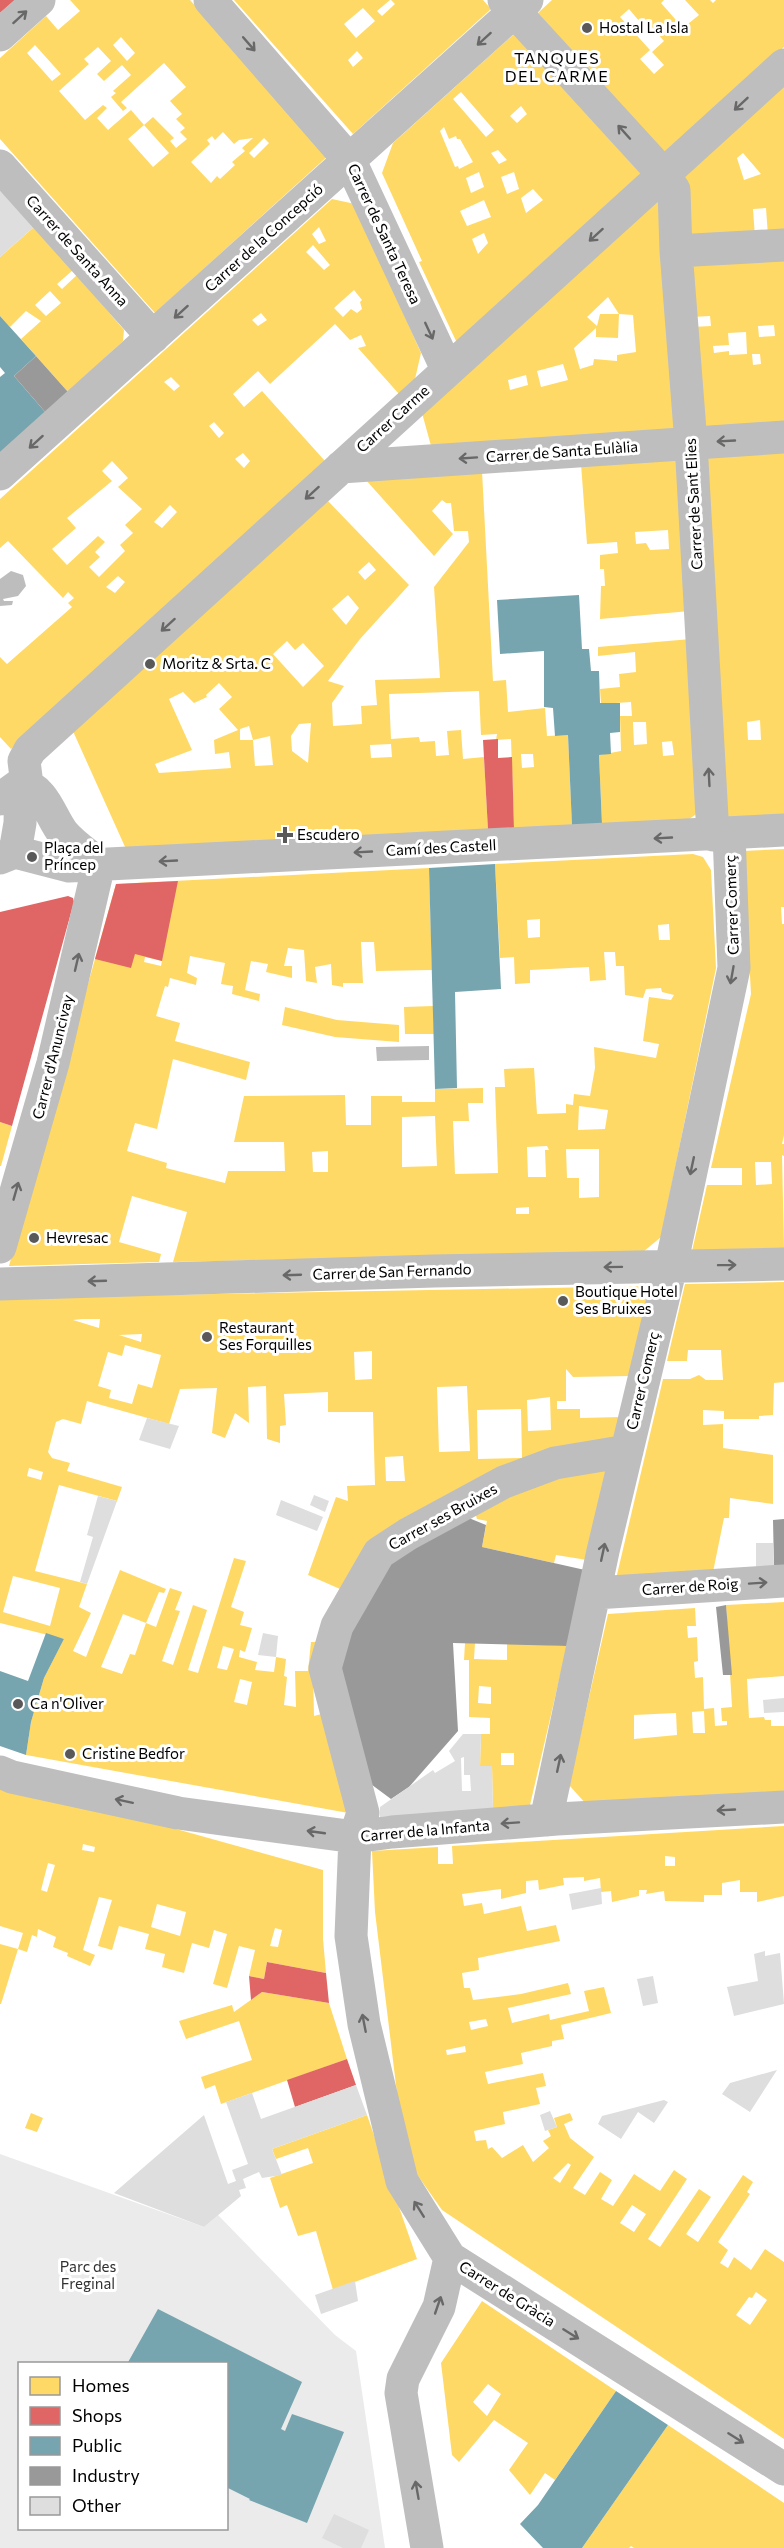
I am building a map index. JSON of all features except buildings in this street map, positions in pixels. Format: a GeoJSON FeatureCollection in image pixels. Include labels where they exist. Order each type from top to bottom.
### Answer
{"type":"FeatureCollection","features":[{"type":"Feature","properties":{"kind":"street"},"geometry":{"type":"LineString","coordinates":[[0,35],[39,0]]}},
{"type":"Feature","properties":{"kind":"street","name":"Carrer de Santa Teresa"},"geometry":{"type":"LineString","coordinates":[[210,0],[350,160],[447,369]]}},
{"type":"Feature","properties":{"kind":"street"},"geometry":{"type":"LineString","coordinates":[[515,4],[664,175]]}},
{"type":"Feature","properties":{"kind":"street","name":"Carrer de la Concepció"},"geometry":{"type":"LineString","coordinates":[[0,474],[350,160],[515,4]]}},
{"type":"Feature","properties":{"kind":"street","name":"Carrer Carme"},"geometry":{"type":"LineString","coordinates":[[7,855],[20,823],[12,783],[30,750],[784,65]]}},
{"type":"Feature","properties":{"kind":"street","name":"Carrer de Santa Anna"},"geometry":{"type":"LineString","coordinates":[[0,166],[153,337]]}},
{"type":"Feature","properties":{"kind":"street","name":"Carrer de Sant Elies"},"geometry":{"type":"LineString","coordinates":[[664,175],[674,190],[676,251],[721,834]]}},
{"type":"Feature","properties":{"kind":"street"},"geometry":{"type":"LineString","coordinates":[[676,251],[784,245]]}},
{"type":"Feature","properties":{"kind":"street","name":"Carrer de Santa Eulàlia"},"geometry":{"type":"LineString","coordinates":[[340,467],[784,437]]}},
{"type":"Feature","properties":{"kind":"street"},"geometry":{"type":"LineString","coordinates":[[12,783],[46,802],[63,833],[99,864]]}},
{"type":"Feature","properties":{"kind":"street","name":"Camí des Castell"},"geometry":{"type":"LineString","coordinates":[[7,855],[69,866],[784,830]]}},
{"type":"Feature","properties":{"kind":"street","name":"Carrer Comerç"},"geometry":{"type":"LineString","coordinates":[[546,1820],[627,1451],[671,1266],[734,968],[721,834]]}},
{"type":"Feature","properties":{"kind":"street","name":"Carrer d'Anuncivay"},"geometry":{"type":"LineString","coordinates":[[0,1247],[53,1063],[99,864]]}},
{"type":"Feature","properties":{"kind":"street","name":"Carrer de San Fernando"},"geometry":{"type":"LineString","coordinates":[[0,1284],[784,1264]]}},
{"type":"Feature","properties":{"kind":"street","name":"Carrer ses Bruixes"},"geometry":{"type":"LineString","coordinates":[[355,1837],[363,1813],[325,1668],[337,1626],[380,1553],[504,1482],[555,1463],[627,1451]]}},
{"type":"Feature","properties":{"kind":"street","name":"Carrer de Roig"},"geometry":{"type":"LineString","coordinates":[[595,1593],[784,1581]]}},
{"type":"Feature","properties":{"kind":"street","name":"Carrer de la Infanta"},"geometry":{"type":"LineString","coordinates":[[0,1772],[12,1777],[178,1813],[355,1837],[546,1820],[784,1807]]}},
{"type":"Feature","properties":{"kind":"street","name":"Carrer de Gràcia"},"geometry":{"type":"LineString","coordinates":[[355,1837],[351,1936],[363,2024],[402,2181],[450,2258],[784,2469]]}},
{"type":"Feature","properties":{"kind":"street"},"geometry":{"type":"LineString","coordinates":[[427,2548],[401,2393],[403,2379],[439,2307],[450,2258]]}},
{"type":"Feature","properties":{"kind":"green space","name":"Parc des Freginal"},"geometry":{"type":"Polygon","coordinates":[[[0,2154],[204,2227],[218,2215],[335,2335],[356,2351],[385,2548],[0,2548],[0,2154]]]}},
{"type":"Feature","properties":{"kind":"shaded area"},"geometry":{"type":"Polygon","coordinates":[[[11,571],[23,575],[26,586],[18,596],[3,599],[13,601],[12,605],[0,606],[0,579],[11,571]]]}},
{"type":"Feature","properties":{"kind":"shaded area"},"geometry":{"type":"Polygon","coordinates":[[[429,1046],[429,1060],[377,1061],[376,1047],[429,1046]]]}},
{"type":"Feature","properties":{"kind":"place","name":"Hostal La Isla"},"geometry":{"type":"Point","coordinates":[587,28]}},
{"type":"Feature","properties":{"kind":"place","name":"Moritz & Srta. C"},"geometry":{"type":"Point","coordinates":[150,664]}},
{"type":"Feature","properties":{"kind":"place","name":"Escudero"},"geometry":{"type":"Point","coordinates":[285,835]}},
{"type":"Feature","properties":{"kind":"place","name":"Plaça del Príncep"},"geometry":{"type":"Point","coordinates":[32,857]}},
{"type":"Feature","properties":{"kind":"place","name":"Hevresac"},"geometry":{"type":"Point","coordinates":[34,1238]}},
{"type":"Feature","properties":{"kind":"place","name":"Boutique Hotel Ses Bruixes"},"geometry":{"type":"Point","coordinates":[563,1301]}},
{"type":"Feature","properties":{"kind":"place","name":"Restaurant Ses Forquilles"},"geometry":{"type":"Point","coordinates":[207,1337]}},
{"type":"Feature","properties":{"kind":"place","name":"Ca n'Oliver"},"geometry":{"type":"Point","coordinates":[18,1704]}},
{"type":"Feature","properties":{"kind":"place","name":"Cristine Bedfor"},"geometry":{"type":"Point","coordinates":[70,1754]}},
{"type":"Feature","properties":{"kind":"district","name":"TANQUES DEL CARME"},"geometry":{"type":"Point","coordinates":[557,67]}}]}
